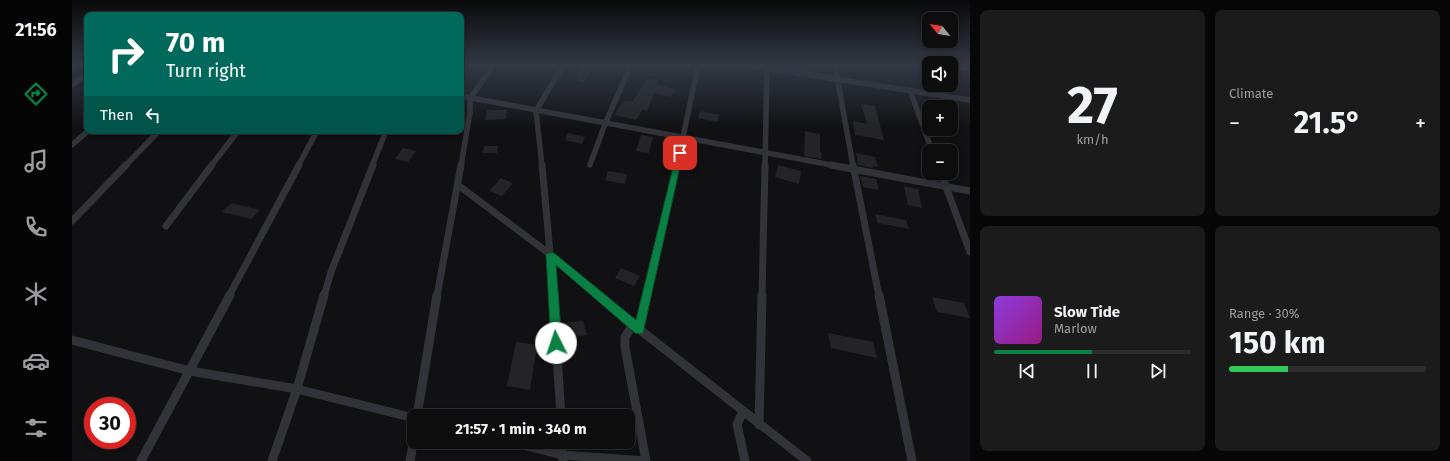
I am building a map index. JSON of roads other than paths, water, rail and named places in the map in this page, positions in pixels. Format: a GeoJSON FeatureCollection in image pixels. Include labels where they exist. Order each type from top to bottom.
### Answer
{"type":"FeatureCollection","features":[{"type":"Feature","properties":{"kind":"street"},"geometry":{"type":"LineString","coordinates":[[418,409],[430,334],[458,185],[470,112],[470,98],[478,87]]}},
{"type":"Feature","properties":{"kind":"street"},"geometry":{"type":"LineString","coordinates":[[550,87],[536,111],[551,255],[561,409]]}},
{"type":"Feature","properties":{"kind":"street"},"geometry":{"type":"LineString","coordinates":[[590,165],[605,124],[621,87]]}},
{"type":"Feature","properties":{"kind":"street"},"geometry":{"type":"LineString","coordinates":[[533,449],[563,458],[646,461],[625,348],[626,337],[636,327],[683,139],[693,87]]}},
{"type":"Feature","properties":{"kind":"street"},"geometry":{"type":"LineString","coordinates":[[759,425],[766,154],[766,87]]}},
{"type":"Feature","properties":{"kind":"street"},"geometry":{"type":"LineString","coordinates":[[838,87],[912,461]]}},
{"type":"Feature","properties":{"kind":"street"},"geometry":{"type":"LineString","coordinates":[[887,87],[970,100]]}},
{"type":"Feature","properties":{"kind":"street"},"geometry":{"type":"LineString","coordinates":[[910,90],[929,144]]}},
{"type":"Feature","properties":{"kind":"street"},"geometry":{"type":"LineString","coordinates":[[464,97],[683,139],[970,191]]}},
{"type":"Feature","properties":{"kind":"street"},"geometry":{"type":"LineString","coordinates":[[72,145],[85,134]]}},
{"type":"Feature","properties":{"kind":"street"},"geometry":{"type":"LineString","coordinates":[[72,221],[156,134]]}},
{"type":"Feature","properties":{"kind":"street"},"geometry":{"type":"LineString","coordinates":[[166,226],[236,134]]}},
{"type":"Feature","properties":{"kind":"street"},"geometry":{"type":"LineString","coordinates":[[141,461],[315,134]]}},
{"type":"Feature","properties":{"kind":"street"},"geometry":{"type":"LineString","coordinates":[[272,461],[297,389],[331,272],[385,134]]}},
{"type":"Feature","properties":{"kind":"street"},"geometry":{"type":"LineString","coordinates":[[944,180],[970,252]]}},
{"type":"Feature","properties":{"kind":"street"},"geometry":{"type":"LineString","coordinates":[[458,185],[551,255],[636,327],[759,425],[807,461]]}},
{"type":"Feature","properties":{"kind":"street"},"geometry":{"type":"LineString","coordinates":[[72,340],[190,371],[297,389],[407,416]]}},
{"type":"Feature","properties":{"kind":"street"},"geometry":{"type":"LineString","coordinates":[[743,412],[737,424],[746,461]]}},
{"type":"Feature","properties":{"kind":"street"},"geometry":{"type":"LineString","coordinates":[[410,461],[412,449]]}}]}
